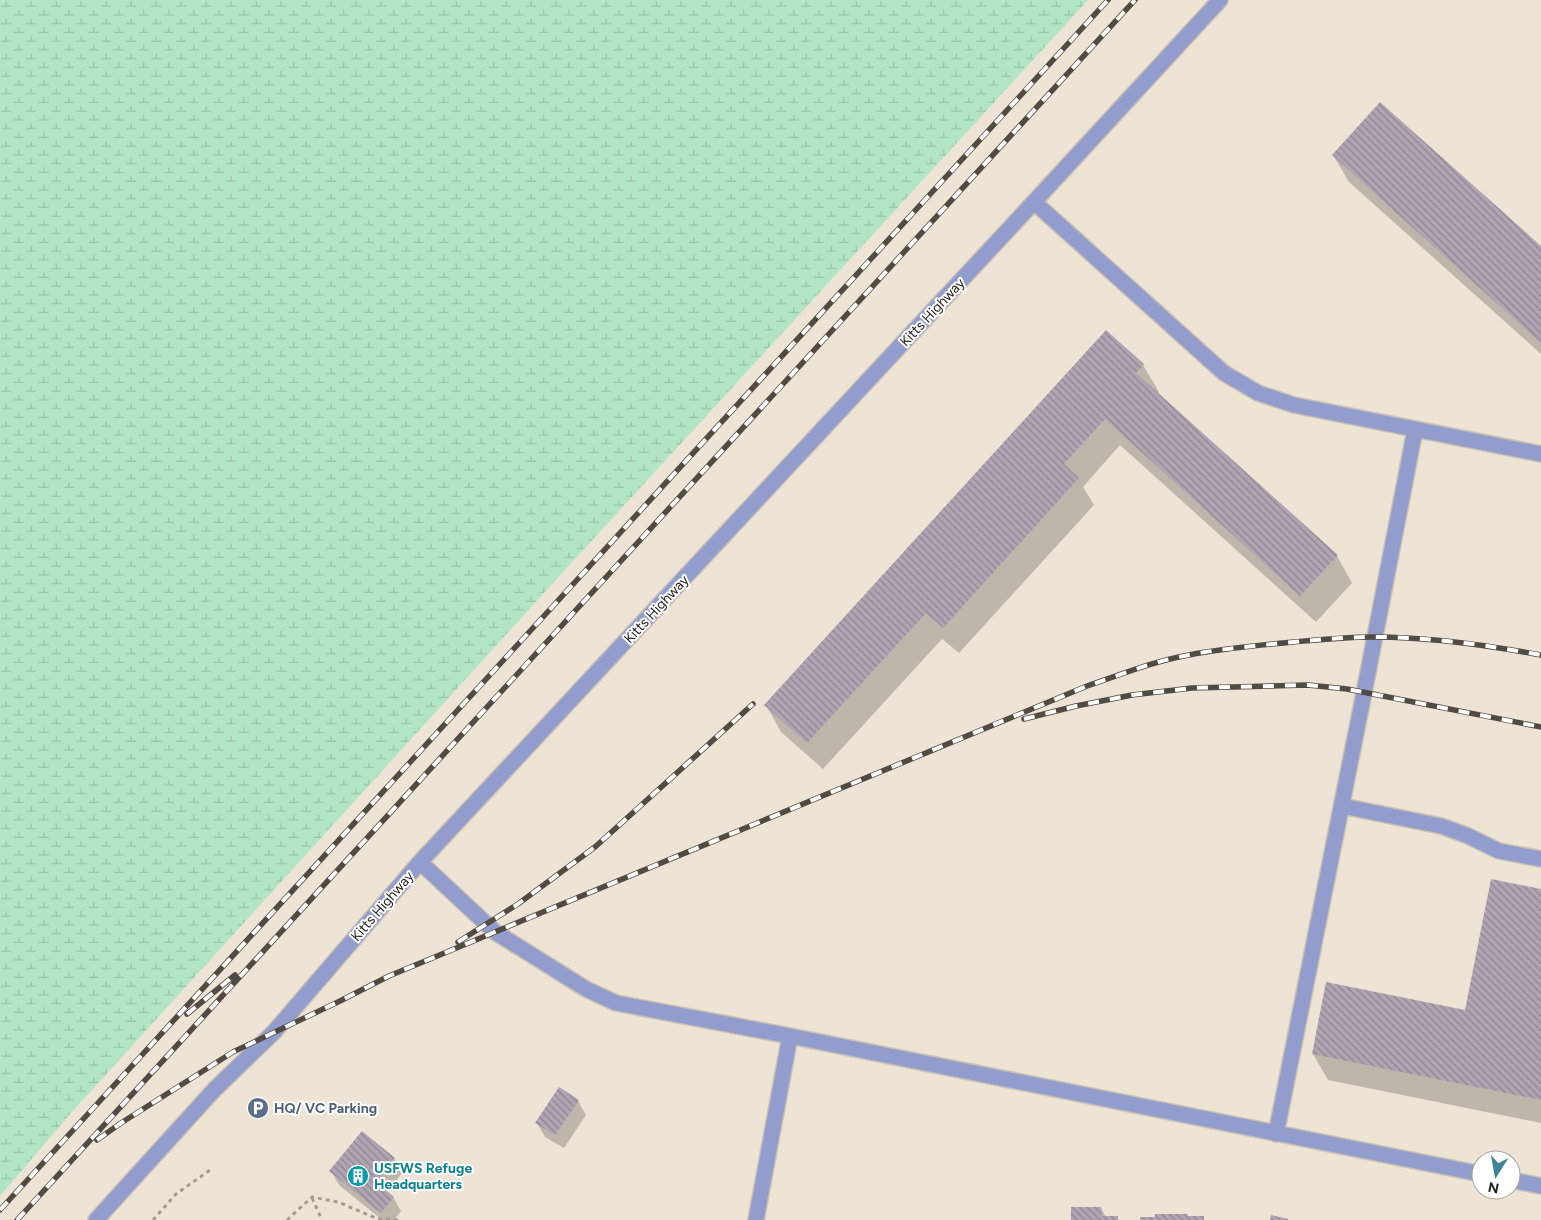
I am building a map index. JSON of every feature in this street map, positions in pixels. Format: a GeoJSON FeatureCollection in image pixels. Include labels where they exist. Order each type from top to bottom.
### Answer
{"type":"FeatureCollection","features":[{"type":"Feature","properties":{"kind":"street","name":"Kitts Highway"},"geometry":{"type":"LineString","coordinates":[[96,1220],[214,1090],[274,1032],[420,862],[1220,0]]}},
{"type":"Feature","properties":{"kind":"street"},"geometry":{"type":"LineString","coordinates":[[1034,202],[1224,373],[1258,392],[1294,405],[1541,454]]}},
{"type":"Feature","properties":{"kind":"street"},"geometry":{"type":"LineString","coordinates":[[1276,1134],[1415,430]]}},
{"type":"Feature","properties":{"kind":"street"},"geometry":{"type":"LineString","coordinates":[[1342,806],[1441,826],[1466,835],[1499,851],[1541,859]]}},
{"type":"Feature","properties":{"kind":"street"},"geometry":{"type":"LineString","coordinates":[[420,862],[495,932],[586,989],[616,1003],[1471,1172]]}},
{"type":"Feature","properties":{"kind":"street"},"geometry":{"type":"LineString","coordinates":[[756,1220],[790,1036]]}},
{"type":"Feature","properties":{"kind":"street"},"geometry":{"type":"LineString","coordinates":[[1521,1182],[1541,1186]]}},
{"type":"Feature","properties":{"kind":"path"},"geometry":{"type":"LineString","coordinates":[[153,1220],[176,1194],[213,1168]]}},
{"type":"Feature","properties":{"kind":"path"},"geometry":{"type":"LineString","coordinates":[[312,1197],[338,1202],[379,1219],[398,1220]]}},
{"type":"Feature","properties":{"kind":"path"},"geometry":{"type":"LineString","coordinates":[[287,1220],[312,1197]]}},
{"type":"Feature","properties":{"kind":"path"},"geometry":{"type":"LineString","coordinates":[[312,1197],[322,1220]]}},
{"type":"Feature","properties":{"kind":"green space"},"geometry":{"type":"Polygon","coordinates":[[[0,0],[1088,0],[563,572],[71,1113],[0,1196],[0,0]]]}},
{"type":"Feature","properties":{"kind":"building"},"geometry":{"type":"Polygon","coordinates":[[[1380,102],[1541,246],[1541,343],[1332,155],[1380,102]]]}},
{"type":"Feature","properties":{"kind":"building"},"geometry":{"type":"Polygon","coordinates":[[[1106,330],[1144,364],[1136,373],[1338,555],[1300,596],[1105,419],[1064,464],[1079,478],[943,628],[926,613],[807,743],[764,705],[1106,330]]]}},
{"type":"Feature","properties":{"kind":"building"},"geometry":{"type":"Polygon","coordinates":[[[1491,879],[1541,889],[1541,1100],[1312,1054],[1326,982],[1465,1010],[1491,879]]]}},
{"type":"Feature","properties":{"kind":"building"},"geometry":{"type":"Polygon","coordinates":[[[559,1087],[579,1100],[555,1135],[535,1123],[559,1087]]]}},
{"type":"Feature","properties":{"kind":"building","name":"USFWS Refuge Headquarters"},"geometry":{"type":"Polygon","coordinates":[[[362,1131],[395,1158],[376,1182],[394,1197],[381,1213],[329,1171],[362,1131]]]}},
{"type":"Feature","properties":{"kind":"building"},"geometry":{"type":"Polygon","coordinates":[[[1071,1207],[1101,1207],[1102,1216],[1118,1216],[1118,1220],[1071,1220],[1071,1207]]]}},
{"type":"Feature","properties":{"kind":"building"},"geometry":{"type":"Polygon","coordinates":[[[1155,1214],[1204,1216],[1204,1220],[1140,1220],[1140,1217],[1155,1217],[1155,1214]]]}},
{"type":"Feature","properties":{"kind":"building"},"geometry":{"type":"Polygon","coordinates":[[[1271,1215],[1288,1219],[1288,1220],[1270,1220],[1271,1215]]]}},
{"type":"Feature","properties":{"kind":"railway"},"geometry":{"type":"LineString","coordinates":[[0,1210],[1108,0]]}},
{"type":"Feature","properties":{"kind":"railway"},"geometry":{"type":"LineString","coordinates":[[17,1220],[1135,0]]}},
{"type":"Feature","properties":{"kind":"railway"},"geometry":{"type":"LineString","coordinates":[[97,1140],[233,1052],[389,976],[1087,686],[1137,669],[1163,661],[1212,651],[1283,643],[1375,637],[1437,640],[1541,655]]}},
{"type":"Feature","properties":{"kind":"railway"},"geometry":{"type":"LineString","coordinates":[[1024,719],[1132,695],[1192,688],[1308,685],[1347,689],[1541,727]]}},
{"type":"Feature","properties":{"kind":"railway"},"geometry":{"type":"LineString","coordinates":[[458,942],[518,904],[595,847],[753,704]]}},
{"type":"Feature","properties":{"kind":"railway"},"geometry":{"type":"LineString","coordinates":[[187,1014],[235,975]]}},
{"type":"Feature","properties":{"kind":"place","name":"HQ/ VC Parking"},"geometry":{"type":"Point","coordinates":[258,1108]}},
{"type":"Feature","properties":{"kind":"place","name":"USFWS Refuge Headquarters"},"geometry":{"type":"Point","coordinates":[358,1176]}}]}
